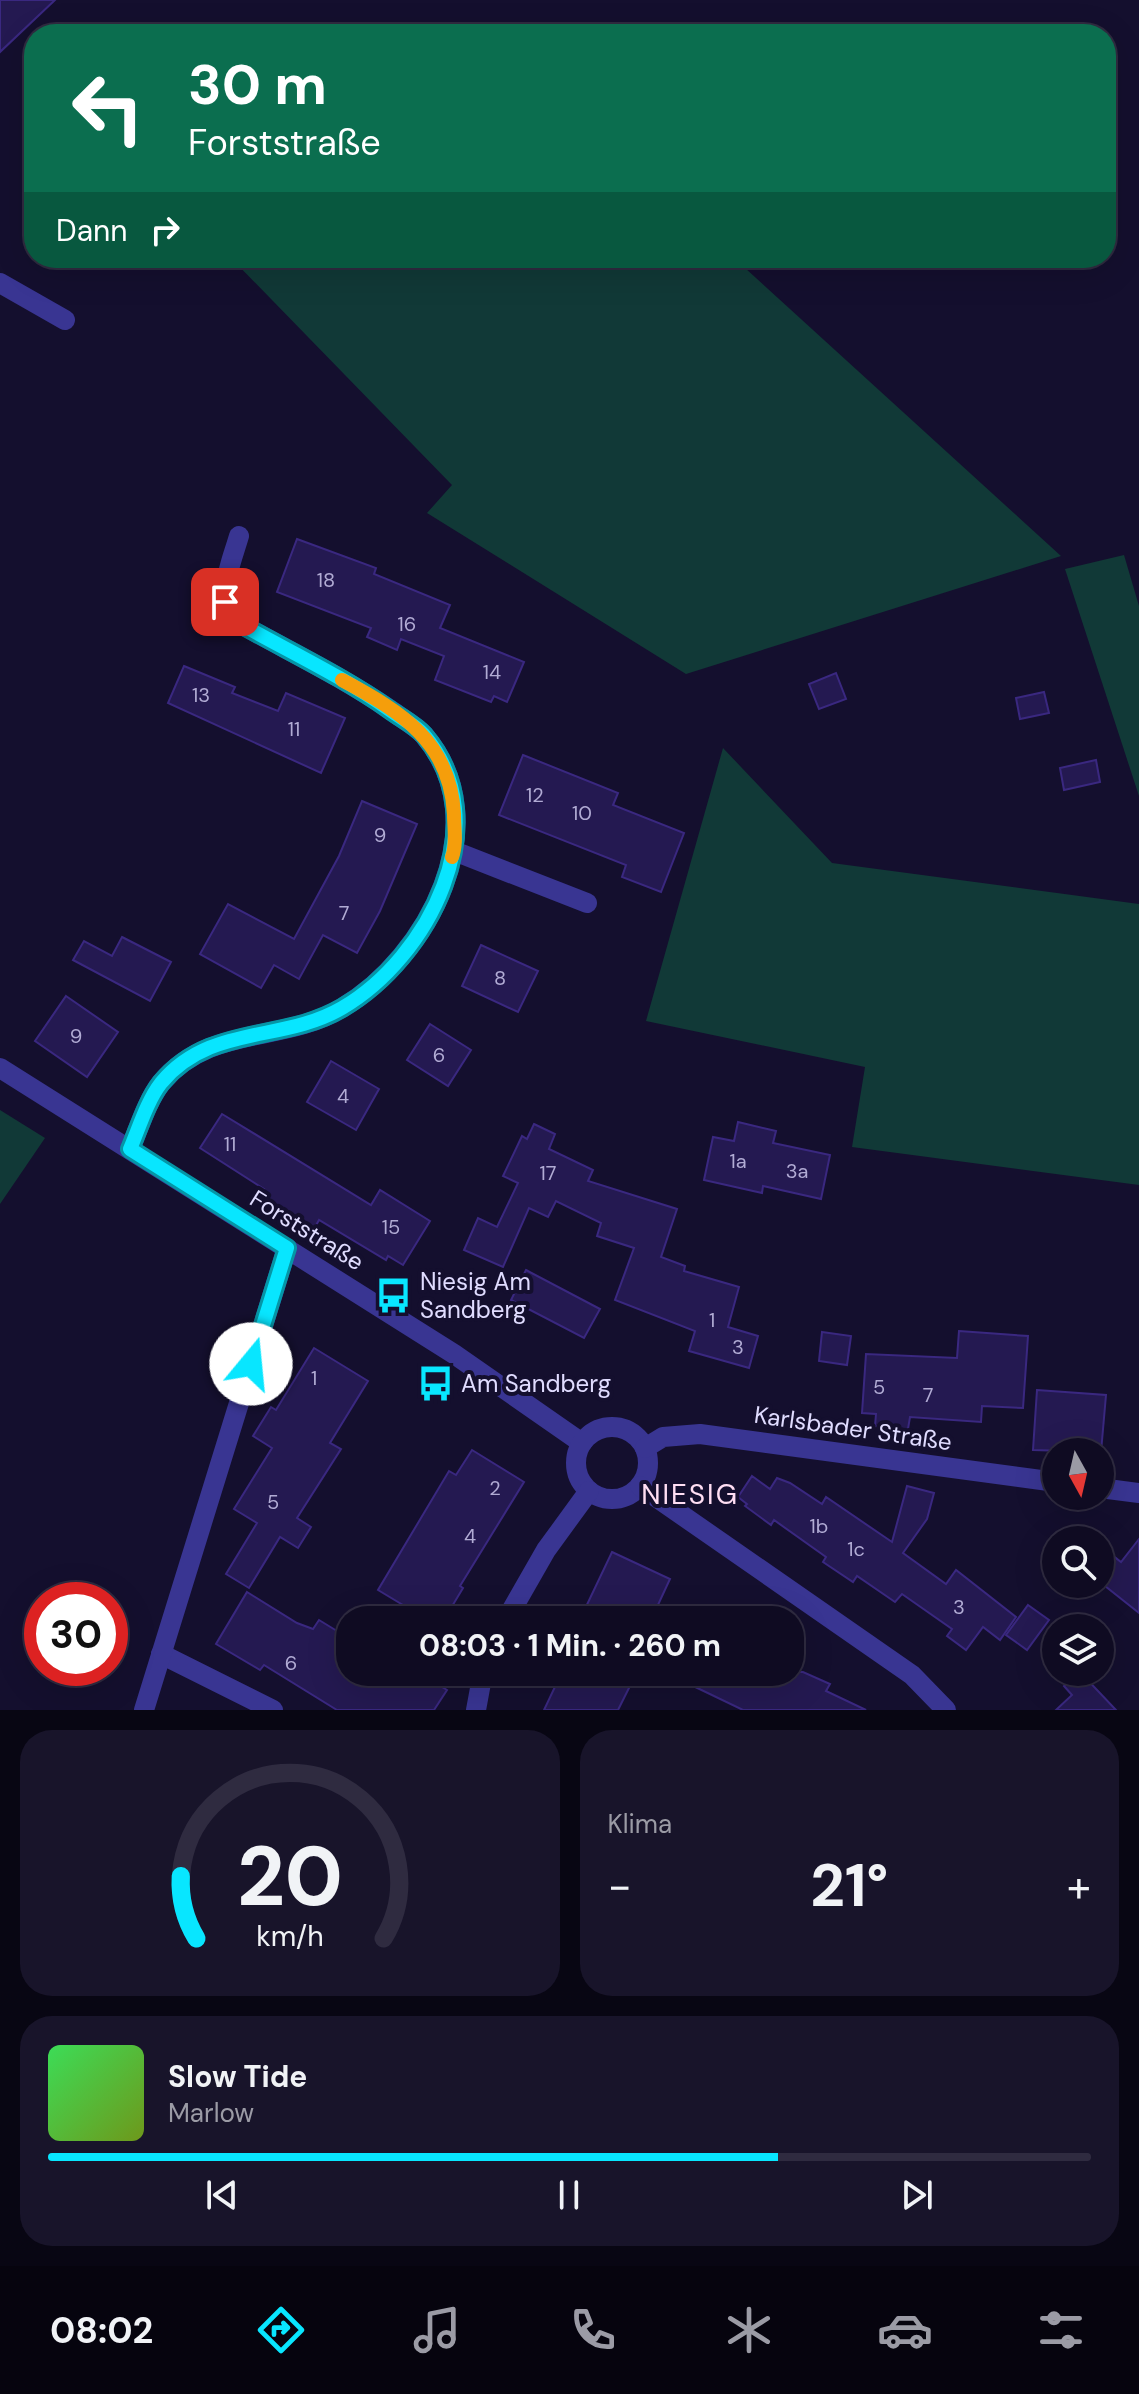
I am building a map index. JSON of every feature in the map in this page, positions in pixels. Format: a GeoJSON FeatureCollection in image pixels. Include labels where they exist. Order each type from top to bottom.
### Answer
{"type":"FeatureCollection","features":[{"type":"Feature","properties":{"kind":"street"},"geometry":{"type":"LineString","coordinates":[[0,283],[65,320]]}},
{"type":"Feature","properties":{"kind":"street"},"geometry":{"type":"LineString","coordinates":[[130,1149],[159,1086],[180,1064],[219,1041],[289,1028],[340,1009],[380,982],[431,915],[454,851],[453,794],[442,760],[422,733],[364,691],[237,622],[225,602],[227,580],[239,536]]}},
{"type":"Feature","properties":{"kind":"street"},"geometry":{"type":"LineString","coordinates":[[454,851],[587,903]]}},
{"type":"Feature","properties":{"kind":"street","name":"Forststraße"},"geometry":{"type":"LineString","coordinates":[[0,1068],[454,1354],[582,1443]]}},
{"type":"Feature","properties":{"kind":"street"},"geometry":{"type":"LineString","coordinates":[[144,1710],[287,1248]]}},
{"type":"Feature","properties":{"kind":"street"},"geometry":{"type":"LineString","coordinates":[[609,1427],[630,1432],[645,1448],[648,1461],[640,1486],[616,1499],[589,1491],[577,1468],[582,1443],[589,1435],[609,1427]]}},
{"type":"Feature","properties":{"kind":"street","name":"Karlsbader Straße"},"geometry":{"type":"LineString","coordinates":[[645,1448],[663,1437],[700,1434],[1042,1480]]}},
{"type":"Feature","properties":{"kind":"street"},"geometry":{"type":"LineString","coordinates":[[640,1486],[912,1675],[946,1710]]}},
{"type":"Feature","properties":{"kind":"street"},"geometry":{"type":"LineString","coordinates":[[1114,1490],[1139,1493]]}},
{"type":"Feature","properties":{"kind":"street"},"geometry":{"type":"LineString","coordinates":[[514,1606],[546,1550],[589,1491]]}},
{"type":"Feature","properties":{"kind":"street"},"geometry":{"type":"LineString","coordinates":[[161,1654],[273,1710]]}},
{"type":"Feature","properties":{"kind":"street"},"geometry":{"type":"LineString","coordinates":[[476,1710],[480,1686]]}},
{"type":"Feature","properties":{"kind":"green space"},"geometry":{"type":"Polygon","coordinates":[[[241,268],[745,268],[1061,556],[686,674],[427,513],[452,485],[241,268]]]}},
{"type":"Feature","properties":{"kind":"green space"},"geometry":{"type":"Polygon","coordinates":[[[1124,555],[1139,606],[1139,796],[1065,569],[1124,555]]]}},
{"type":"Feature","properties":{"kind":"green space"},"geometry":{"type":"Polygon","coordinates":[[[723,748],[832,863],[1139,904],[1139,1185],[852,1147],[865,1067],[646,1021],[723,748]]]}},
{"type":"Feature","properties":{"kind":"green space"},"geometry":{"type":"Polygon","coordinates":[[[0,1110],[45,1138],[0,1204],[0,1110]]]}},
{"type":"Feature","properties":{"kind":"building"},"geometry":{"type":"Polygon","coordinates":[[[0,0],[55,0],[30,24],[24,24],[24,29],[0,52],[0,0]]]}},
{"type":"Feature","properties":{"kind":"building"},"geometry":{"type":"Polygon","coordinates":[[[297,539],[376,568],[374,574],[450,605],[440,628],[524,662],[507,702],[494,696],[491,702],[435,680],[444,656],[401,639],[397,650],[367,637],[371,628],[277,592],[297,539]]]}},
{"type":"Feature","properties":{"kind":"building"},"geometry":{"type":"Polygon","coordinates":[[[184,666],[235,687],[232,693],[278,711],[286,693],[345,718],[321,773],[168,703],[184,666]]]}},
{"type":"Feature","properties":{"kind":"building"},"geometry":{"type":"Polygon","coordinates":[[[836,673],[846,699],[819,709],[809,684],[836,673]]]}},
{"type":"Feature","properties":{"kind":"building"},"geometry":{"type":"Polygon","coordinates":[[[1044,692],[1049,713],[1020,719],[1016,698],[1044,692]]]}},
{"type":"Feature","properties":{"kind":"building"},"geometry":{"type":"Polygon","coordinates":[[[523,755],[618,793],[613,805],[684,833],[661,892],[622,877],[626,865],[499,815],[523,755]]]}},
{"type":"Feature","properties":{"kind":"building"},"geometry":{"type":"Polygon","coordinates":[[[1096,760],[1100,782],[1064,790],[1060,768],[1096,760]]]}},
{"type":"Feature","properties":{"kind":"building"},"geometry":{"type":"Polygon","coordinates":[[[362,801],[417,824],[380,911],[357,953],[323,935],[299,979],[274,965],[261,988],[200,954],[228,904],[294,939],[339,856],[362,801]]]}},
{"type":"Feature","properties":{"kind":"building"},"geometry":{"type":"Polygon","coordinates":[[[122,937],[171,962],[150,1001],[73,960],[84,941],[112,956],[122,937]]]}},
{"type":"Feature","properties":{"kind":"building"},"geometry":{"type":"Polygon","coordinates":[[[481,945],[538,971],[518,1012],[462,986],[481,945]]]}},
{"type":"Feature","properties":{"kind":"building"},"geometry":{"type":"Polygon","coordinates":[[[66,996],[118,1032],[87,1077],[35,1041],[66,996]]]}},
{"type":"Feature","properties":{"kind":"building"},"geometry":{"type":"Polygon","coordinates":[[[430,1024],[471,1050],[448,1086],[407,1060],[430,1024]]]}},
{"type":"Feature","properties":{"kind":"building"},"geometry":{"type":"Polygon","coordinates":[[[331,1061],[379,1089],[356,1130],[307,1102],[331,1061]]]}},
{"type":"Feature","properties":{"kind":"building"},"geometry":{"type":"Polygon","coordinates":[[[222,1114],[371,1205],[380,1190],[430,1221],[403,1265],[388,1256],[386,1260],[319,1220],[314,1229],[259,1196],[264,1189],[200,1148],[222,1114]]]}},
{"type":"Feature","properties":{"kind":"building"},"geometry":{"type":"Polygon","coordinates":[[[738,1122],[776,1131],[773,1143],[830,1155],[821,1199],[763,1186],[762,1193],[704,1180],[713,1137],[734,1141],[738,1122]]]}},
{"type":"Feature","properties":{"kind":"building"},"geometry":{"type":"Polygon","coordinates":[[[534,1124],[555,1134],[549,1149],[593,1170],[588,1181],[677,1209],[661,1257],[685,1266],[684,1271],[739,1287],[728,1327],[758,1336],[749,1368],[689,1351],[695,1331],[615,1300],[634,1248],[597,1236],[601,1223],[556,1201],[548,1217],[529,1208],[503,1267],[464,1250],[478,1218],[497,1227],[518,1183],[503,1176],[522,1136],[527,1139],[534,1124]]]}},
{"type":"Feature","properties":{"kind":"building"},"geometry":{"type":"Polygon","coordinates":[[[526,1270],[600,1309],[584,1338],[511,1300],[526,1270]]]}},
{"type":"Feature","properties":{"kind":"building"},"geometry":{"type":"Polygon","coordinates":[[[959,1331],[1028,1336],[1023,1408],[982,1406],[981,1422],[910,1417],[908,1429],[875,1426],[876,1414],[862,1413],[866,1354],[957,1358],[959,1331]]]}},
{"type":"Feature","properties":{"kind":"building"},"geometry":{"type":"Polygon","coordinates":[[[822,1332],[851,1336],[847,1365],[819,1361],[822,1332]]]}},
{"type":"Feature","properties":{"kind":"building"},"geometry":{"type":"Polygon","coordinates":[[[314,1348],[368,1381],[330,1443],[341,1449],[297,1518],[311,1527],[298,1548],[280,1537],[249,1588],[226,1574],[257,1523],[234,1509],[272,1448],[253,1436],[271,1407],[276,1410],[314,1348]]]}},
{"type":"Feature","properties":{"kind":"building"},"geometry":{"type":"Polygon","coordinates":[[[1037,1390],[1106,1395],[1102,1438],[1042,1438],[1042,1450],[1033,1450],[1037,1390]]]}},
{"type":"Feature","properties":{"kind":"building"},"geometry":{"type":"Polygon","coordinates":[[[472,1450],[524,1482],[460,1586],[463,1588],[452,1606],[405,1606],[378,1590],[449,1471],[456,1475],[472,1450]]]}},
{"type":"Feature","properties":{"kind":"building"},"geometry":{"type":"Polygon","coordinates":[[[752,1476],[770,1489],[777,1478],[790,1483],[822,1504],[826,1497],[892,1542],[907,1486],[934,1493],[927,1519],[903,1553],[946,1584],[956,1570],[1016,1617],[1000,1640],[983,1627],[966,1650],[947,1636],[952,1629],[902,1594],[895,1602],[857,1576],[853,1582],[823,1562],[826,1557],[774,1520],[771,1525],[745,1506],[747,1504],[738,1497],[752,1476]]]}},
{"type":"Feature","properties":{"kind":"building"},"geometry":{"type":"Polygon","coordinates":[[[1139,1539],[1139,1613],[1114,1593],[1114,1557],[1121,1562],[1139,1539]]]}},
{"type":"Feature","properties":{"kind":"building"},"geometry":{"type":"Polygon","coordinates":[[[612,1552],[670,1579],[657,1606],[586,1606],[612,1552]]]}},
{"type":"Feature","properties":{"kind":"building"},"geometry":{"type":"Polygon","coordinates":[[[247,1592],[297,1623],[313,1629],[319,1620],[336,1630],[336,1686],[440,1686],[447,1690],[434,1710],[337,1710],[264,1665],[260,1670],[216,1644],[247,1592]]]}},
{"type":"Feature","properties":{"kind":"building"},"geometry":{"type":"Polygon","coordinates":[[[1028,1605],[1042,1615],[1042,1630],[1027,1650],[1006,1635],[1028,1605]]]}},
{"type":"Feature","properties":{"kind":"building"},"geometry":{"type":"Polygon","coordinates":[[[804,1672],[830,1684],[826,1691],[866,1710],[743,1710],[693,1686],[804,1686],[804,1672]]]}},
{"type":"Feature","properties":{"kind":"building"},"geometry":{"type":"Polygon","coordinates":[[[555,1686],[630,1686],[618,1710],[544,1710],[555,1686]]]}},
{"type":"Feature","properties":{"kind":"building"},"geometry":{"type":"Polygon","coordinates":[[[1064,1686],[1093,1686],[1116,1710],[1056,1710],[1072,1695],[1064,1686]]]}},
{"type":"Feature","properties":{"kind":"slow traffic"},"geometry":{"type":"LineString","coordinates":[[342,680],[364,691],[422,733],[442,760],[453,794],[452,857]]}},
{"type":"Feature","properties":{"kind":"place","name":"Niesig Am Sandberg"},"geometry":{"type":"Point","coordinates":[394,1295]}},
{"type":"Feature","properties":{"kind":"place","name":"Am Sandberg"},"geometry":{"type":"Point","coordinates":[435,1383]}},
{"type":"Feature","properties":{"kind":"district","name":"NIESIG"},"geometry":{"type":"Point","coordinates":[690,1494]}},
{"type":"Feature","properties":{"kind":"route"},"geometry":{"type":"LineString","coordinates":[[225,602],[237,622],[364,691],[422,733],[442,760],[453,794],[454,851],[445,883],[431,915],[380,982],[340,1009],[289,1028],[219,1041],[205,1047],[180,1064],[159,1086],[130,1149],[287,1248],[251,1364]]}}]}
